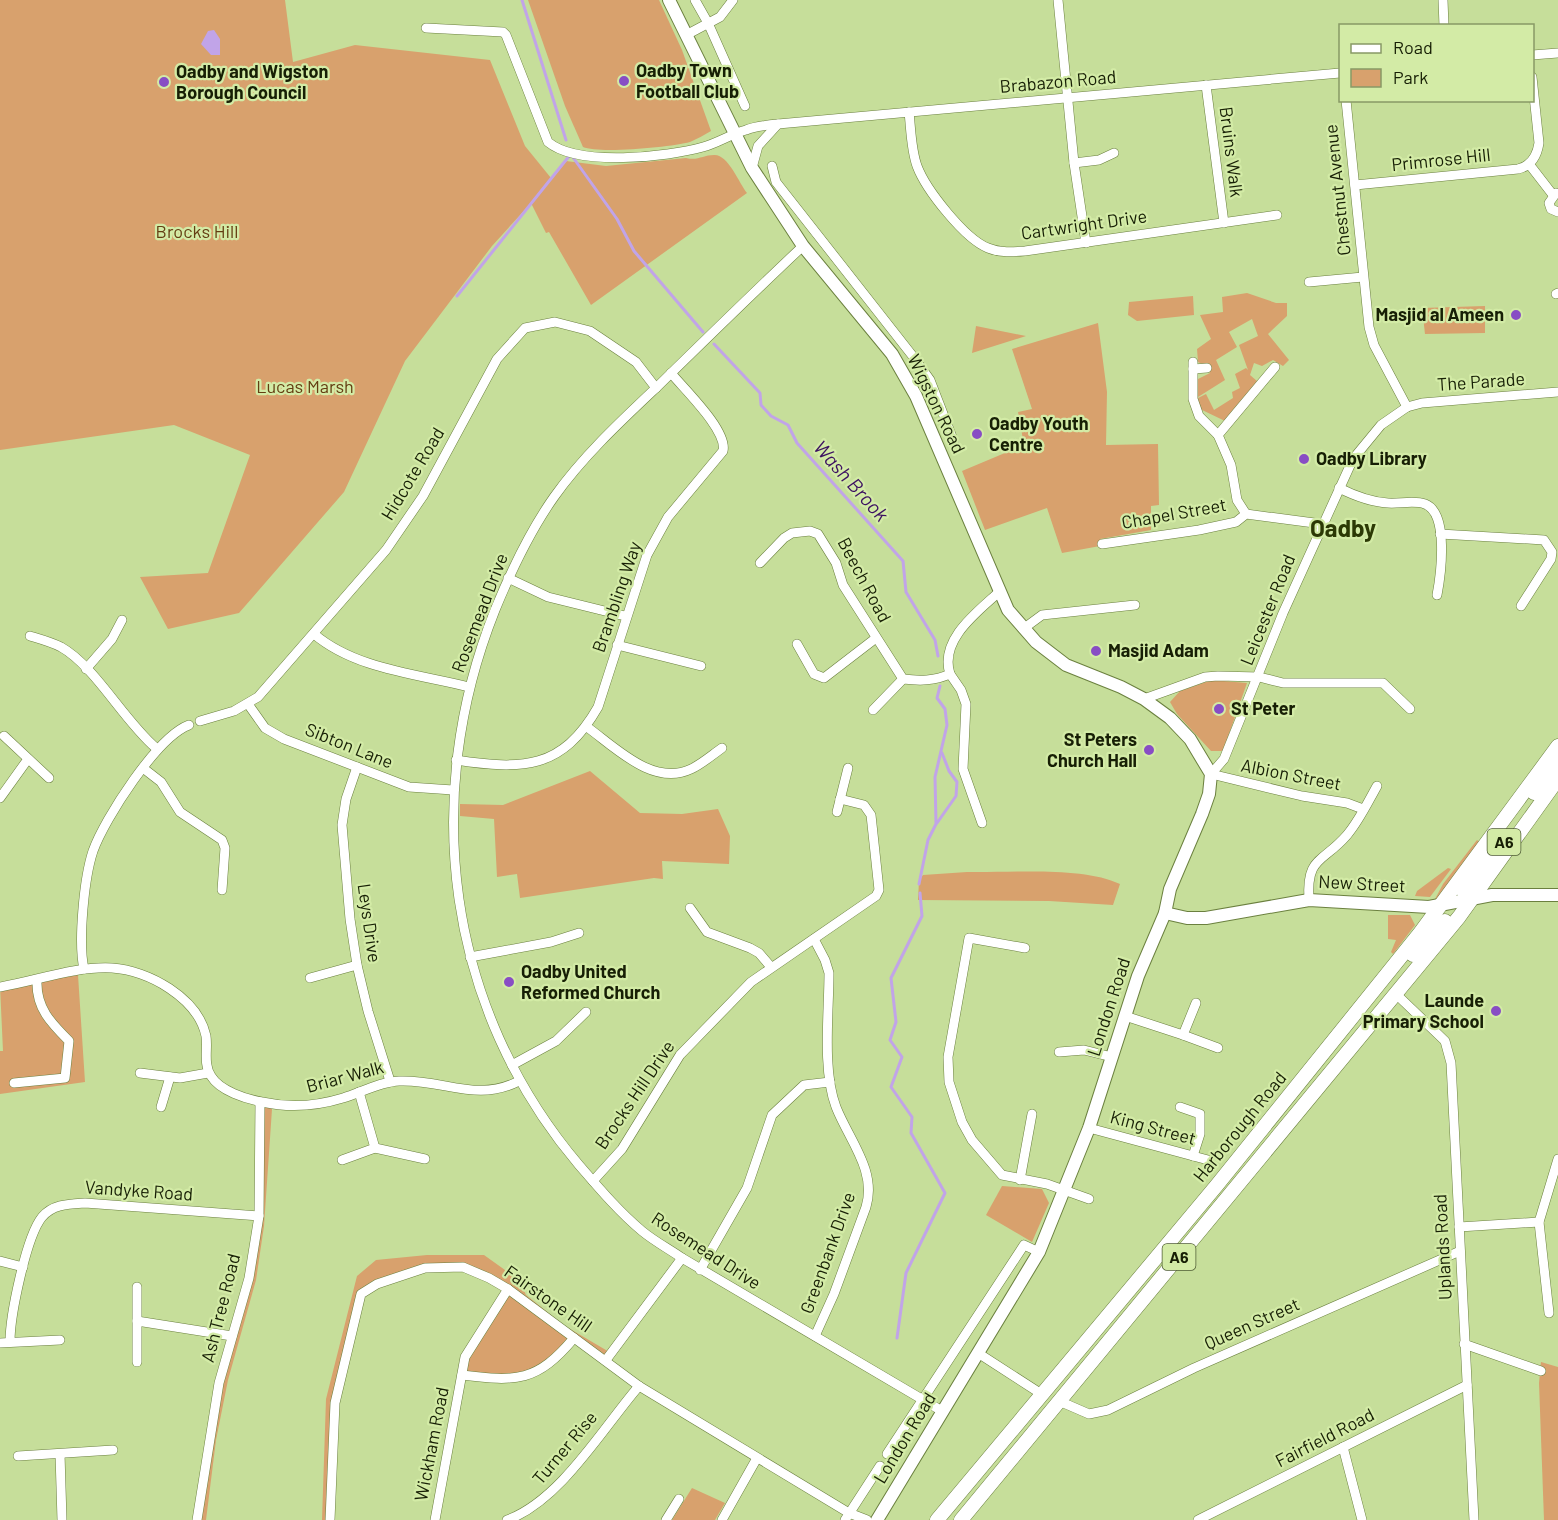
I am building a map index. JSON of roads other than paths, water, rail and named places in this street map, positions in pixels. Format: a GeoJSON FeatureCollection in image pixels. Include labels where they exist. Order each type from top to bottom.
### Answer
{"type":"FeatureCollection","features":[{"type":"Feature","properties":{"kind":"highway","name":"Harborough Road"},"geometry":{"type":"LineString","coordinates":[[1458,901],[1509,805],[1558,746]]}},
{"type":"Feature","properties":{"kind":"highway"},"geometry":{"type":"LineString","coordinates":[[1509,805],[1516,811],[1520,809],[1558,765]]}},
{"type":"Feature","properties":{"kind":"highway","name":"Harborough Road"},"geometry":{"type":"LineString","coordinates":[[961,1520],[1059,1401],[1393,981],[1557,781]]}},
{"type":"Feature","properties":{"kind":"highway","name":"A6"},"geometry":{"type":"LineString","coordinates":[[1304,1078],[1309,1077],[1393,981],[1545,790],[1557,781]]}},
{"type":"Feature","properties":{"kind":"highway","name":"Harborough Road"},"geometry":{"type":"LineString","coordinates":[[937,1520],[1304,1078],[1393,981]]}},
{"type":"Feature","properties":{"kind":"highway","name":"A6"},"geometry":{"type":"LineString","coordinates":[[950,1520],[995,1480]]}},
{"type":"Feature","properties":{"kind":"main road","name":"Wigston Road"},"geometry":{"type":"LineString","coordinates":[[669,0],[688,34],[752,168],[803,246],[892,354],[927,418],[999,592],[1023,629],[1066,665],[1144,699],[1170,718],[1190,739],[1211,774]]}},
{"type":"Feature","properties":{"kind":"main road","name":"London Road"},"geometry":{"type":"LineString","coordinates":[[877,1520],[1039,1252],[1089,1128],[1147,950],[1165,913],[1170,889],[1206,804],[1211,774]]}},
{"type":"Feature","properties":{"kind":"main road","name":"New Street"},"geometry":{"type":"LineString","coordinates":[[1165,913],[1187,918],[1213,918],[1309,900],[1429,907],[1492,895],[1558,895]]}},
{"type":"Feature","properties":{"kind":"street"},"geometry":{"type":"LineString","coordinates":[[695,0],[708,23],[745,106]]}},
{"type":"Feature","properties":{"kind":"street"},"geometry":{"type":"LineString","coordinates":[[688,34],[720,17],[733,0]]}},
{"type":"Feature","properties":{"kind":"street"},"geometry":{"type":"LineString","coordinates":[[1058,0],[1066,98],[1086,243]]}},
{"type":"Feature","properties":{"kind":"street"},"geometry":{"type":"LineString","coordinates":[[1443,0],[1444,24]]}},
{"type":"Feature","properties":{"kind":"street","name":"Brabazon Road"},"geometry":{"type":"LineString","coordinates":[[426,28],[503,32],[507,35],[548,142],[556,149],[566,152],[616,157],[674,153],[703,147],[743,130],[778,124],[1339,73]]}},
{"type":"Feature","properties":{"kind":"street"},"geometry":{"type":"LineString","coordinates":[[1534,55],[1558,53]]}},
{"type":"Feature","properties":{"kind":"street","name":"Bruins Walk"},"geometry":{"type":"LineString","coordinates":[[1206,85],[1224,223]]}},
{"type":"Feature","properties":{"kind":"street"},"geometry":{"type":"LineString","coordinates":[[1534,88],[1539,143],[1537,152],[1529,164],[1555,194],[1550,206],[1558,212]]}},
{"type":"Feature","properties":{"kind":"street","name":"Chestnut Avenue"},"geometry":{"type":"LineString","coordinates":[[1346,102],[1369,327],[1374,345],[1407,407]]}},
{"type":"Feature","properties":{"kind":"street","name":"Cartwright Drive"},"geometry":{"type":"LineString","coordinates":[[909,112],[914,154],[922,178],[967,234],[977,243],[992,250],[1009,252],[1086,243],[1277,215]]}},
{"type":"Feature","properties":{"kind":"street"},"geometry":{"type":"LineString","coordinates":[[752,168],[758,146],[778,124]]}},
{"type":"Feature","properties":{"kind":"street"},"geometry":{"type":"LineString","coordinates":[[1074,164],[1099,160],[1107,154],[1114,153]]}},
{"type":"Feature","properties":{"kind":"street","name":"Primrose Hill"},"geometry":{"type":"LineString","coordinates":[[1355,185],[1518,169],[1529,164]]}},
{"type":"Feature","properties":{"kind":"street","name":"Wigston Road"},"geometry":{"type":"LineString","coordinates":[[772,166],[776,182],[930,380],[954,442]]}},
{"type":"Feature","properties":{"kind":"street","name":"Rosemead Drive"},"geometry":{"type":"LineString","coordinates":[[803,246],[609,433],[554,496],[508,578],[481,645],[469,687],[453,790],[453,857],[460,912],[470,957],[493,1023],[519,1081],[549,1130],[593,1181],[642,1231],[700,1270],[942,1411]]}},
{"type":"Feature","properties":{"kind":"street","name":"Chestnut Avenue"},"geometry":{"type":"LineString","coordinates":[[1309,282],[1363,277]]}},
{"type":"Feature","properties":{"kind":"street"},"geometry":{"type":"LineString","coordinates":[[856,309],[868,299]]}},
{"type":"Feature","properties":{"kind":"street","name":"Hidcote Road"},"geometry":{"type":"LineString","coordinates":[[200,721],[248,704],[266,690],[387,550],[423,496],[497,359],[525,328],[555,322],[590,331],[636,362],[656,388]]}},
{"type":"Feature","properties":{"kind":"street"},"geometry":{"type":"LineString","coordinates":[[1207,368],[1193,365],[1191,384],[1195,405],[1199,416],[1218,435],[1231,465],[1237,500],[1246,514]]}},
{"type":"Feature","properties":{"kind":"street"},"geometry":{"type":"LineString","coordinates":[[1218,435],[1275,367]]}},
{"type":"Feature","properties":{"kind":"street","name":"Brambling Way"},"geometry":{"type":"LineString","coordinates":[[456,760],[506,766],[533,764],[570,743],[587,727],[598,706],[637,580],[657,533],[719,458],[725,445],[718,430],[671,373]]}},
{"type":"Feature","properties":{"kind":"street","name":"The Parade"},"geometry":{"type":"LineString","coordinates":[[1407,407],[1422,403],[1558,392]]}},
{"type":"Feature","properties":{"kind":"street","name":"Leicester Road"},"geometry":{"type":"LineString","coordinates":[[1211,774],[1224,759],[1322,524],[1353,459],[1381,425],[1407,407]]}},
{"type":"Feature","properties":{"kind":"street"},"geometry":{"type":"LineString","coordinates":[[927,418],[942,411]]}},
{"type":"Feature","properties":{"kind":"street"},"geometry":{"type":"LineString","coordinates":[[1339,488],[1371,501],[1426,504],[1437,514],[1440,534],[1437,595]]}},
{"type":"Feature","properties":{"kind":"street","name":"Chapel Street"},"geometry":{"type":"LineString","coordinates":[[1102,544],[1199,530],[1236,522],[1246,514],[1322,524]]}},
{"type":"Feature","properties":{"kind":"street","name":"Beech Road"},"geometry":{"type":"LineString","coordinates":[[760,563],[784,538],[792,533],[810,531],[818,534],[836,563],[843,585],[903,679]]}},
{"type":"Feature","properties":{"kind":"street"},"geometry":{"type":"LineString","coordinates":[[1440,534],[1544,540],[1552,552],[1551,559],[1521,606]]}},
{"type":"Feature","properties":{"kind":"street"},"geometry":{"type":"LineString","coordinates":[[508,578],[548,597],[625,616]]}},
{"type":"Feature","properties":{"kind":"street"},"geometry":{"type":"LineString","coordinates":[[982,823],[963,769],[966,704],[961,690],[950,674],[947,659],[950,644],[999,592]]}},
{"type":"Feature","properties":{"kind":"street"},"geometry":{"type":"LineString","coordinates":[[1023,629],[1042,615],[1135,606]]}},
{"type":"Feature","properties":{"kind":"street"},"geometry":{"type":"LineString","coordinates":[[86,669],[112,639],[122,620]]}},
{"type":"Feature","properties":{"kind":"street"},"geometry":{"type":"LineString","coordinates":[[314,634],[330,647],[348,657],[469,687]]}},
{"type":"Feature","properties":{"kind":"street"},"geometry":{"type":"LineString","coordinates":[[30,636],[62,648],[86,669],[143,737],[156,748]]}},
{"type":"Feature","properties":{"kind":"street"},"geometry":{"type":"LineString","coordinates":[[797,644],[814,674],[824,678],[876,638]]}},
{"type":"Feature","properties":{"kind":"street"},"geometry":{"type":"LineString","coordinates":[[616,645],[701,666]]}},
{"type":"Feature","properties":{"kind":"street"},"geometry":{"type":"LineString","coordinates":[[873,710],[903,679],[932,680],[950,674]]}},
{"type":"Feature","properties":{"kind":"street"},"geometry":{"type":"LineString","coordinates":[[1144,699],[1205,677],[1259,676],[1283,683],[1383,683],[1410,709]]}},
{"type":"Feature","properties":{"kind":"street","name":"Sibton Lane"},"geometry":{"type":"LineString","coordinates":[[248,704],[265,728],[274,734],[409,787],[453,790]]}},
{"type":"Feature","properties":{"kind":"street"},"geometry":{"type":"LineString","coordinates":[[84,969],[81,958],[82,921],[93,851],[156,748],[180,728],[189,725]]}},
{"type":"Feature","properties":{"kind":"street"},"geometry":{"type":"LineString","coordinates":[[587,727],[638,764],[668,774],[691,769],[722,748]]}},
{"type":"Feature","properties":{"kind":"street"},"geometry":{"type":"LineString","coordinates":[[4,736],[49,778]]}},
{"type":"Feature","properties":{"kind":"street"},"geometry":{"type":"LineString","coordinates":[[0,798],[28,759]]}},
{"type":"Feature","properties":{"kind":"street","name":"Leys Drive"},"geometry":{"type":"LineString","coordinates":[[357,767],[343,812],[342,838],[357,965],[390,1081]]}},
{"type":"Feature","properties":{"kind":"street"},"geometry":{"type":"LineString","coordinates":[[143,768],[161,782],[180,812],[222,840],[225,848],[222,890]]}},
{"type":"Feature","properties":{"kind":"street"},"geometry":{"type":"LineString","coordinates":[[837,812],[848,768]]}},
{"type":"Feature","properties":{"kind":"street","name":"Albion Street"},"geometry":{"type":"LineString","coordinates":[[1211,774],[1302,796],[1347,802],[1363,809]]}},
{"type":"Feature","properties":{"kind":"street"},"geometry":{"type":"LineString","coordinates":[[1309,900],[1308,879],[1312,868],[1348,833],[1377,786]]}},
{"type":"Feature","properties":{"kind":"street","name":"Brocks Hill Drive"},"geometry":{"type":"LineString","coordinates":[[593,1181],[622,1149],[680,1055],[751,982],[876,896],[879,890],[871,815],[864,805],[840,799]]}},
{"type":"Feature","properties":{"kind":"street"},"geometry":{"type":"LineString","coordinates":[[690,908],[707,932],[750,948],[759,953],[771,967]]}},
{"type":"Feature","properties":{"kind":"street"},"geometry":{"type":"LineString","coordinates":[[470,957],[551,942],[579,933]]}},
{"type":"Feature","properties":{"kind":"street"},"geometry":{"type":"LineString","coordinates":[[1025,948],[969,938],[948,1057],[954,1102],[972,1140],[1002,1175],[1047,1184],[1089,1198]]}},
{"type":"Feature","properties":{"kind":"street","name":"Greenbank Drive"},"geometry":{"type":"LineString","coordinates":[[814,939],[829,973],[830,1082],[837,1108],[861,1157],[869,1192],[866,1207],[834,1294],[814,1336]]}},
{"type":"Feature","properties":{"kind":"street"},"geometry":{"type":"LineString","coordinates":[[310,978],[357,965]]}},
{"type":"Feature","properties":{"kind":"street"},"geometry":{"type":"LineString","coordinates":[[0,987],[37,981],[84,969],[106,968],[135,971],[156,979],[189,1007],[205,1032],[208,1073],[170,1077],[140,1073]]}},
{"type":"Feature","properties":{"kind":"street"},"geometry":{"type":"LineString","coordinates":[[14,1083],[65,1078],[69,1041],[50,1022],[36,998],[37,981]]}},
{"type":"Feature","properties":{"kind":"street","name":"Uplands Road"},"geometry":{"type":"LineString","coordinates":[[1393,981],[1449,1047],[1474,1520]]}},
{"type":"Feature","properties":{"kind":"street"},"geometry":{"type":"LineString","coordinates":[[1183,1035],[1196,1003]]}},
{"type":"Feature","properties":{"kind":"street"},"geometry":{"type":"LineString","coordinates":[[512,1065],[556,1041],[585,1012]]}},
{"type":"Feature","properties":{"kind":"street"},"geometry":{"type":"LineString","coordinates":[[1125,1016],[1218,1048]]}},
{"type":"Feature","properties":{"kind":"street"},"geometry":{"type":"LineString","coordinates":[[1059,1052],[1084,1050],[1112,1057]]}},
{"type":"Feature","properties":{"kind":"street","name":"Briar Walk"},"geometry":{"type":"LineString","coordinates":[[208,1073],[221,1086],[260,1102],[309,1106],[390,1081],[427,1082],[486,1092],[501,1090],[519,1081]]}},
{"type":"Feature","properties":{"kind":"street"},"geometry":{"type":"LineString","coordinates":[[161,1107],[170,1077]]}},
{"type":"Feature","properties":{"kind":"street"},"geometry":{"type":"LineString","coordinates":[[700,1270],[747,1188],[772,1115],[804,1085],[830,1082]]}},
{"type":"Feature","properties":{"kind":"street"},"geometry":{"type":"LineString","coordinates":[[359,1092],[375,1148]]}},
{"type":"Feature","properties":{"kind":"street","name":"Ash Tree Road"},"geometry":{"type":"LineString","coordinates":[[197,1520],[219,1383],[249,1278],[259,1216],[260,1102]]}},
{"type":"Feature","properties":{"kind":"street"},"geometry":{"type":"LineString","coordinates":[[1180,1107],[1200,1114],[1200,1134],[1194,1156]]}},
{"type":"Feature","properties":{"kind":"street"},"geometry":{"type":"LineString","coordinates":[[1020,1180],[1032,1114]]}},
{"type":"Feature","properties":{"kind":"street","name":"King Street"},"geometry":{"type":"LineString","coordinates":[[1089,1128],[1208,1160]]}},
{"type":"Feature","properties":{"kind":"street"},"geometry":{"type":"LineString","coordinates":[[342,1160],[375,1148],[424,1159]]}},
{"type":"Feature","properties":{"kind":"street"},"geometry":{"type":"LineString","coordinates":[[1549,1313],[1539,1222],[1558,1159]]}},
{"type":"Feature","properties":{"kind":"street","name":"Vandyke Road"},"geometry":{"type":"LineString","coordinates":[[10,1342],[10,1324],[23,1267],[42,1217],[61,1204],[84,1203],[259,1216]]}},
{"type":"Feature","properties":{"kind":"street"},"geometry":{"type":"LineString","coordinates":[[1459,1227],[1539,1222]]}},
{"type":"Feature","properties":{"kind":"street","name":"London Road"},"geometry":{"type":"LineString","coordinates":[[887,1454],[1024,1245],[1039,1252]]}},
{"type":"Feature","properties":{"kind":"street","name":"Queen Street"},"geometry":{"type":"LineString","coordinates":[[1059,1401],[1089,1414],[1108,1410],[1194,1368],[1460,1251]]}},
{"type":"Feature","properties":{"kind":"street"},"geometry":{"type":"LineString","coordinates":[[606,1360],[682,1258]]}},
{"type":"Feature","properties":{"kind":"street"},"geometry":{"type":"LineString","coordinates":[[0,1261],[23,1267]]}},
{"type":"Feature","properties":{"kind":"street","name":"Fairstone Hill"},"geometry":{"type":"LineString","coordinates":[[330,1520],[335,1403],[361,1294],[377,1284],[425,1268],[463,1267],[508,1289],[639,1386],[847,1516],[867,1520]]}},
{"type":"Feature","properties":{"kind":"street"},"geometry":{"type":"LineString","coordinates":[[136,1287],[137,1362]]}},
{"type":"Feature","properties":{"kind":"street","name":"Wickham Road"},"geometry":{"type":"LineString","coordinates":[[435,1520],[465,1357],[508,1289]]}},
{"type":"Feature","properties":{"kind":"street"},"geometry":{"type":"LineString","coordinates":[[137,1321],[232,1336]]}},
{"type":"Feature","properties":{"kind":"street","name":"Wickham Road"},"geometry":{"type":"LineString","coordinates":[[462,1375],[498,1380],[537,1372],[556,1360],[574,1338]]}},
{"type":"Feature","properties":{"kind":"street"},"geometry":{"type":"LineString","coordinates":[[0,1342],[60,1340]]}},
{"type":"Feature","properties":{"kind":"street"},"geometry":{"type":"LineString","coordinates":[[1464,1344],[1540,1371]]}},
{"type":"Feature","properties":{"kind":"street"},"geometry":{"type":"LineString","coordinates":[[978,1353],[1043,1395]]}},
{"type":"Feature","properties":{"kind":"street","name":"Fairfield Road"},"geometry":{"type":"LineString","coordinates":[[1198,1520],[1467,1385]]}},
{"type":"Feature","properties":{"kind":"street","name":"Turner Rise"},"geometry":{"type":"LineString","coordinates":[[507,1520],[526,1513],[548,1495],[639,1386]]}},
{"type":"Feature","properties":{"kind":"street"},"geometry":{"type":"LineString","coordinates":[[1343,1447],[1362,1520]]}},
{"type":"Feature","properties":{"kind":"street"},"geometry":{"type":"LineString","coordinates":[[18,1456],[113,1450]]}},
{"type":"Feature","properties":{"kind":"street"},"geometry":{"type":"LineString","coordinates":[[60,1454],[62,1520]]}},
{"type":"Feature","properties":{"kind":"street"},"geometry":{"type":"LineString","coordinates":[[722,1520],[757,1458]]}},
{"type":"Feature","properties":{"kind":"street","name":"London Road"},"geometry":{"type":"LineString","coordinates":[[847,1516],[880,1466]]}},
{"type":"Feature","properties":{"kind":"street"},"geometry":{"type":"LineString","coordinates":[[666,1520],[679,1499]]}},
{"type":"Feature","properties":{"kind":"waterway","name":"Wash Brook"},"geometry":{"type":"LineString","coordinates":[[522,0],[566,140]]}},
{"type":"Feature","properties":{"kind":"waterway","name":"Wash Brook"},"geometry":{"type":"LineString","coordinates":[[457,296],[570,155]]}},
{"type":"Feature","properties":{"kind":"waterway"},"geometry":{"type":"LineString","coordinates":[[572,156],[617,219],[634,251],[703,332]]}},
{"type":"Feature","properties":{"kind":"waterway","name":"Wash Brook"},"geometry":{"type":"LineString","coordinates":[[714,344],[760,393],[761,405],[771,416],[788,425],[797,443],[903,561],[906,592],[935,640],[938,656]]}},
{"type":"Feature","properties":{"kind":"waterway","name":"Wash Brook"},"geometry":{"type":"LineString","coordinates":[[919,884],[928,840],[936,824],[935,777],[947,725],[945,709],[937,698],[940,686]]}},
{"type":"Feature","properties":{"kind":"waterway"},"geometry":{"type":"LineString","coordinates":[[937,823],[956,796],[957,782],[949,771],[942,753]]}},
{"type":"Feature","properties":{"kind":"waterway"},"geometry":{"type":"LineString","coordinates":[[897,1338],[906,1273],[945,1193],[911,1133],[912,1117],[891,1087],[902,1057],[890,1040],[896,1022],[891,978],[922,916],[920,893]]}},
{"type":"Feature","properties":{"kind":"place","name":"Oadby Town Football Club"},"geometry":{"type":"Point","coordinates":[624,81]}},
{"type":"Feature","properties":{"kind":"place","name":"Oadby and Wigston Borough Council"},"geometry":{"type":"Point","coordinates":[164,82]}},
{"type":"Feature","properties":{"kind":"place","name":"Masjid al Ameen"},"geometry":{"type":"Point","coordinates":[1516,315]}},
{"type":"Feature","properties":{"kind":"place","name":"Oadby Youth Centre"},"geometry":{"type":"Point","coordinates":[977,434]}},
{"type":"Feature","properties":{"kind":"place","name":"Oadby Library"},"geometry":{"type":"Point","coordinates":[1304,459]}},
{"type":"Feature","properties":{"kind":"place","name":"Masjid Adam"},"geometry":{"type":"Point","coordinates":[1096,651]}},
{"type":"Feature","properties":{"kind":"place","name":"St Peter"},"geometry":{"type":"Point","coordinates":[1219,709]}},
{"type":"Feature","properties":{"kind":"place","name":"St Peters Church Hall"},"geometry":{"type":"Point","coordinates":[1149,750]}},
{"type":"Feature","properties":{"kind":"place","name":"Oadby United Reformed Church"},"geometry":{"type":"Point","coordinates":[509,982]}},
{"type":"Feature","properties":{"kind":"place","name":"Launde Primary School"},"geometry":{"type":"Point","coordinates":[1496,1011]}},
{"type":"Feature","properties":{"kind":"district","name":"Oadby"},"geometry":{"type":"Point","coordinates":[1343,529]}},
{"type":"Feature","properties":{"kind":"park label","name":"Brocks Hill"},"geometry":{"type":"Point","coordinates":[197,232]}},
{"type":"Feature","properties":{"kind":"park label","name":"Lucas Marsh"},"geometry":{"type":"Point","coordinates":[305,387]}}]}
